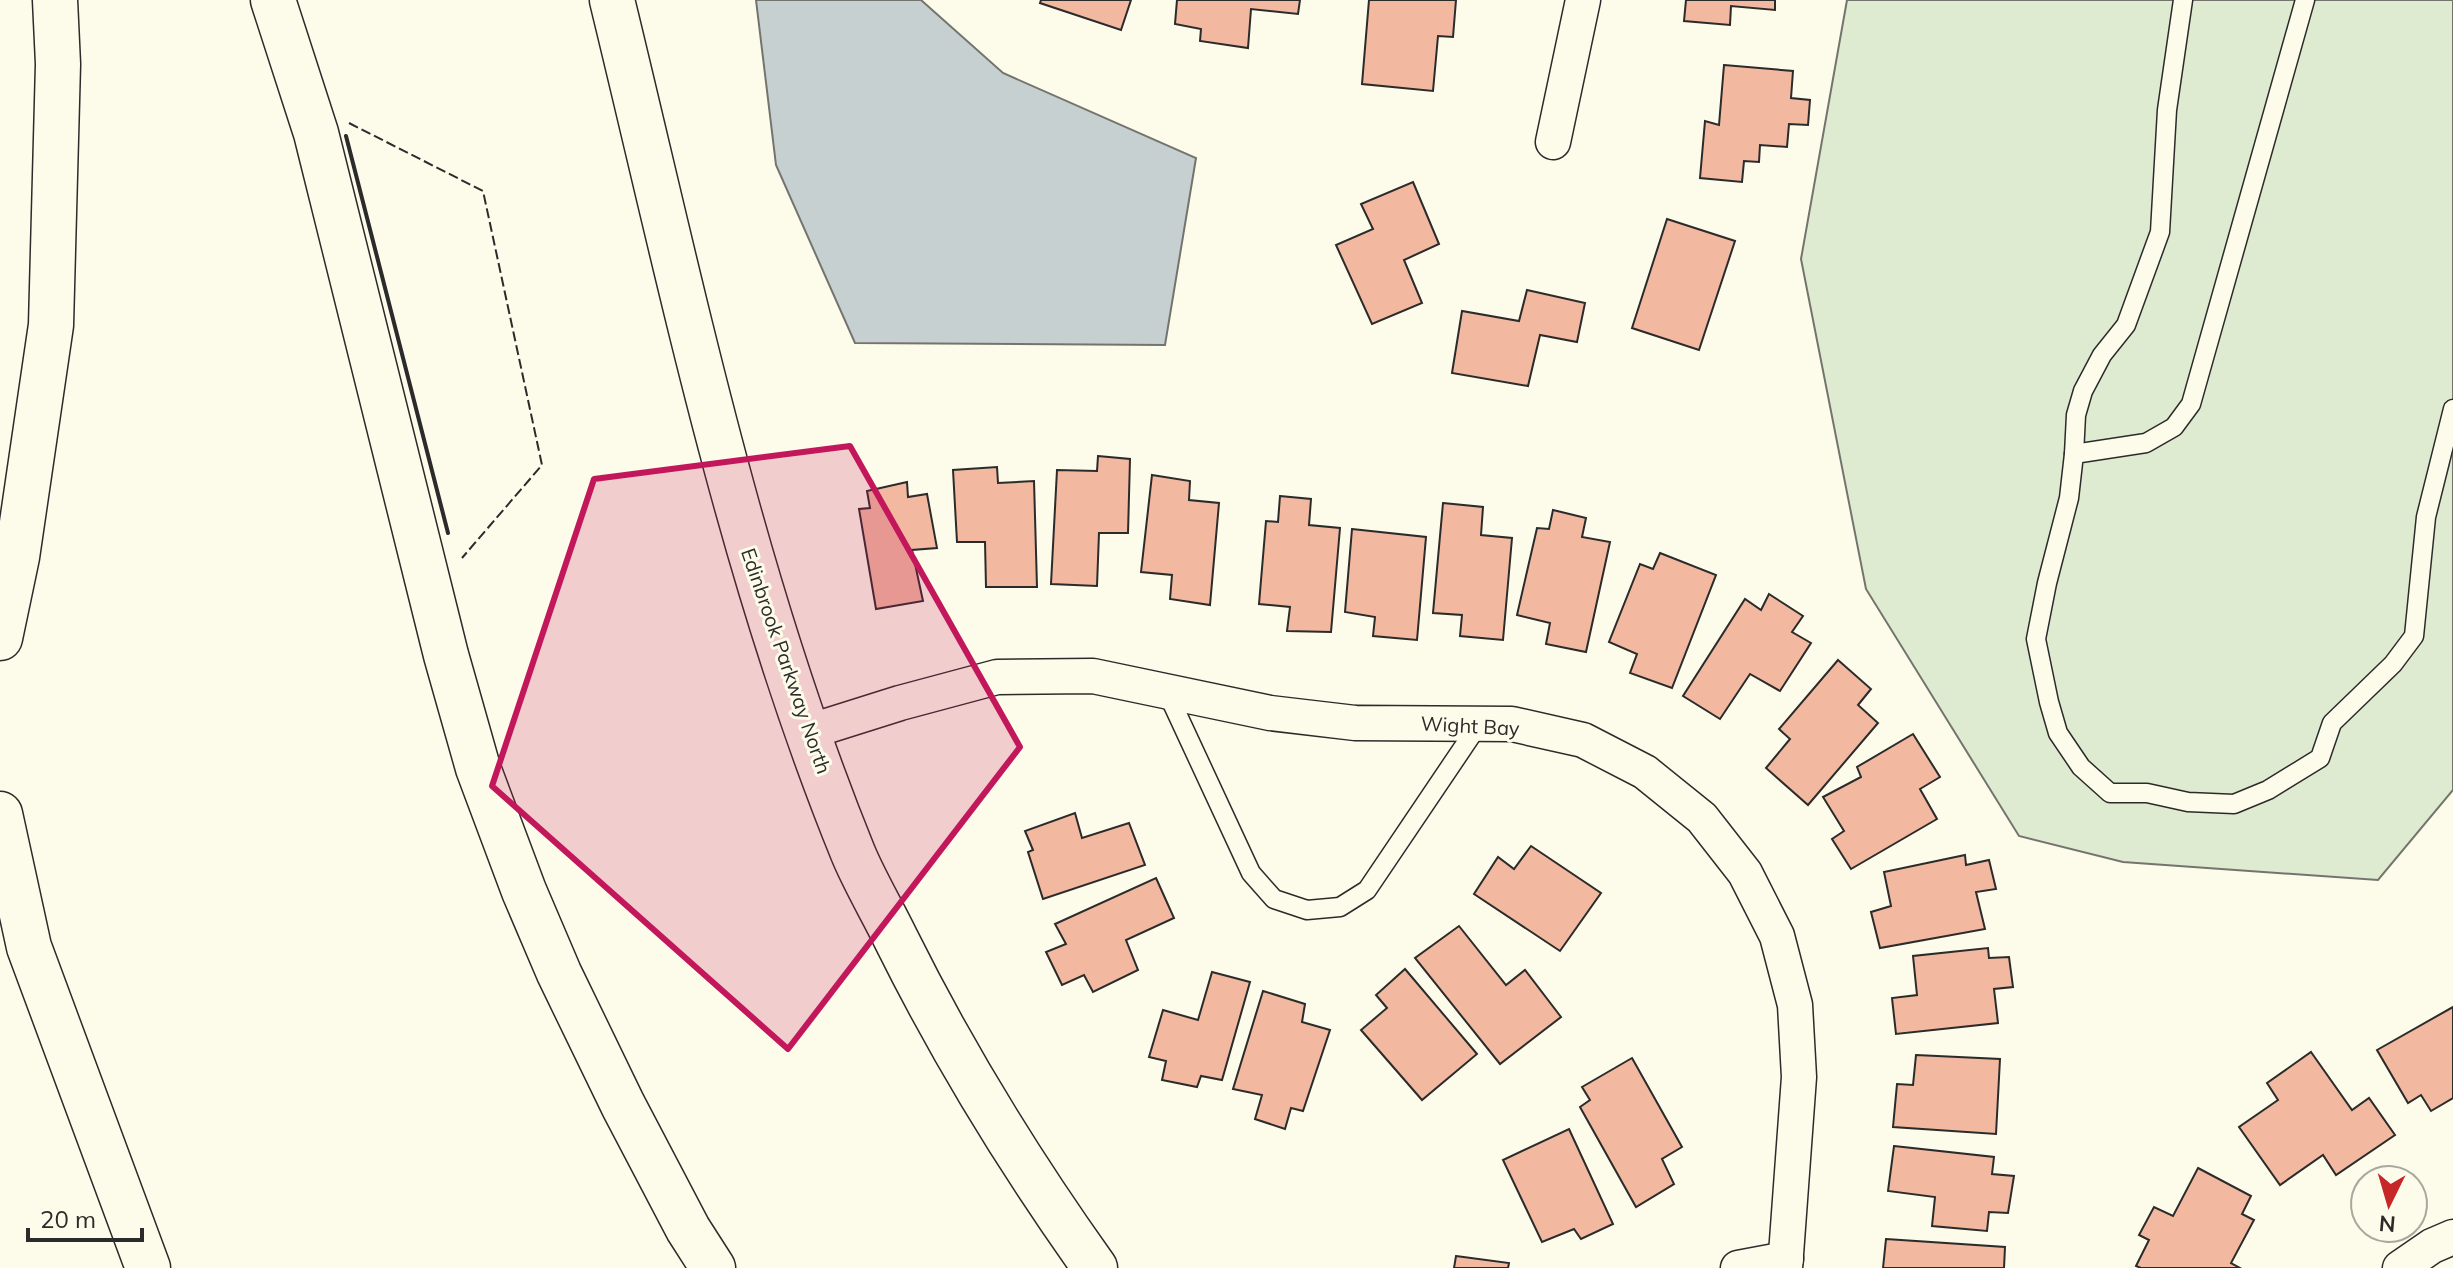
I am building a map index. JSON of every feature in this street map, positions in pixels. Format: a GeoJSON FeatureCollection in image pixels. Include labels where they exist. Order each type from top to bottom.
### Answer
{"type":"FeatureCollection","features":[{"type":"Feature","properties":{"kind":"main road"},"geometry":{"type":"LineString","coordinates":[[0,638],[17,557],[51,325],[58,64],[55,0]]}},
{"type":"Feature","properties":{"kind":"main road"},"geometry":{"type":"LineString","coordinates":[[273,0],[316,133],[446,655],[478,768],[524,891],[559,973],[623,1105],[688,1229],[713,1268]]}},
{"type":"Feature","properties":{"kind":"main road","name":"Edinbrook Parkway North"},"geometry":{"type":"LineString","coordinates":[[612,0],[748,553],[808,732],[854,855],[913,975],[990,1112],[1095,1268]]}},
{"type":"Feature","properties":{"kind":"main road"},"geometry":{"type":"LineString","coordinates":[[0,814],[29,947],[148,1268]]}},
{"type":"Feature","properties":{"kind":"street"},"geometry":{"type":"LineString","coordinates":[[1553,142],[1583,0]]}},
{"type":"Feature","properties":{"kind":"street","name":"Wight Bay"},"geometry":{"type":"LineString","coordinates":[[808,732],[997,677],[1093,676],[1270,713],[1355,723],[1512,724],[1583,740],[1645,772],[1702,818],[1745,873],[1777,936],[1795,1005],[1799,1077],[1785,1264],[1738,1268]]}},
{"type":"Feature","properties":{"kind":"street"},"geometry":{"type":"LineString","coordinates":[[2400,1268],[2432,1246],[2453,1237]]}},
{"type":"Feature","properties":{"kind":"lane"},"geometry":{"type":"LineString","coordinates":[[2183,0],[2167,110],[2160,232],[2126,325],[2102,355],[2083,391],[2076,415],[2069,498],[2036,639],[2058,733],[2081,767],[2110,793],[2147,793],[2188,802],[2234,804],[2268,790],[2320,758],[2332,723],[2393,664],[2414,636],[2426,517],[2453,409]]}},
{"type":"Feature","properties":{"kind":"lane"},"geometry":{"type":"LineString","coordinates":[[2074,454],[2146,443],[2174,427],[2191,404],[2305,0]]}},
{"type":"Feature","properties":{"kind":"lane"},"geometry":{"type":"LineString","coordinates":[[1166,690],[1251,873],[1274,899],[1307,910],[1340,907],[1367,890],[1479,724]]}},
{"type":"Feature","properties":{"kind":"highlighted area"},"geometry":{"type":"Polygon","coordinates":[[[850,446],[1020,747],[788,1049],[492,786],[594,479],[850,446]]]}},
{"type":"Feature","properties":{"kind":"green space"},"geometry":{"type":"Polygon","coordinates":[[[1847,0],[2453,0],[2453,790],[2378,880],[2123,862],[2019,836],[1866,589],[1801,259],[1847,0]]]}},
{"type":"Feature","properties":{"kind":"shaded area"},"geometry":{"type":"Polygon","coordinates":[[[756,0],[921,0],[1003,73],[1196,158],[1165,345],[855,343],[776,165],[756,0]]]}},
{"type":"Feature","properties":{"kind":"building"},"geometry":{"type":"Polygon","coordinates":[[[1041,0],[1131,0],[1121,30],[1040,3],[1041,0]]]}},
{"type":"Feature","properties":{"kind":"building"},"geometry":{"type":"Polygon","coordinates":[[[1177,0],[1300,0],[1298,14],[1251,9],[1248,48],[1200,41],[1201,29],[1175,24],[1177,0]]]}},
{"type":"Feature","properties":{"kind":"building"},"geometry":{"type":"Polygon","coordinates":[[[1369,0],[1456,0],[1453,37],[1438,36],[1433,91],[1362,84],[1369,0]]]}},
{"type":"Feature","properties":{"kind":"building"},"geometry":{"type":"Polygon","coordinates":[[[1686,0],[1775,0],[1775,10],[1731,6],[1730,25],[1684,21],[1686,0]]]}},
{"type":"Feature","properties":{"kind":"building"},"geometry":{"type":"Polygon","coordinates":[[[1724,65],[1793,71],[1791,98],[1810,100],[1808,125],[1789,124],[1787,147],[1760,145],[1759,162],[1744,161],[1742,182],[1700,178],[1705,121],[1719,125],[1724,65]]]}},
{"type":"Feature","properties":{"kind":"building"},"geometry":{"type":"Polygon","coordinates":[[[1413,182],[1439,244],[1404,260],[1422,303],[1372,324],[1336,245],[1373,229],[1361,204],[1413,182]]]}},
{"type":"Feature","properties":{"kind":"building"},"geometry":{"type":"Polygon","coordinates":[[[1667,219],[1735,241],[1699,350],[1632,328],[1667,219]]]}},
{"type":"Feature","properties":{"kind":"building"},"geometry":{"type":"Polygon","coordinates":[[[1527,290],[1585,303],[1577,342],[1540,335],[1528,386],[1452,373],[1462,311],[1519,321],[1527,290]]]}},
{"type":"Feature","properties":{"kind":"building"},"geometry":{"type":"Polygon","coordinates":[[[1098,456],[1130,459],[1128,533],[1099,533],[1097,586],[1051,584],[1057,470],[1097,471],[1098,456]]]}},
{"type":"Feature","properties":{"kind":"building"},"geometry":{"type":"Polygon","coordinates":[[[997,467],[998,483],[1034,481],[1037,587],[986,587],[985,542],[957,542],[953,470],[997,467]]]}},
{"type":"Feature","properties":{"kind":"building"},"geometry":{"type":"Polygon","coordinates":[[[1152,475],[1190,481],[1189,500],[1219,503],[1210,605],[1170,599],[1172,575],[1141,572],[1152,475]]]}},
{"type":"Feature","properties":{"kind":"building"},"geometry":{"type":"Polygon","coordinates":[[[907,482],[908,497],[927,494],[937,548],[912,550],[923,601],[876,609],[859,509],[870,508],[867,491],[907,482]]]}},
{"type":"Feature","properties":{"kind":"building"},"geometry":{"type":"Polygon","coordinates":[[[1280,496],[1311,499],[1309,525],[1340,528],[1331,632],[1287,631],[1290,607],[1259,604],[1266,521],[1278,522],[1280,496]]]}},
{"type":"Feature","properties":{"kind":"building"},"geometry":{"type":"Polygon","coordinates":[[[1443,503],[1483,507],[1481,535],[1512,538],[1503,640],[1460,636],[1462,615],[1433,613],[1443,503]]]}},
{"type":"Feature","properties":{"kind":"building"},"geometry":{"type":"Polygon","coordinates":[[[1553,510],[1586,518],[1582,537],[1610,542],[1586,652],[1546,644],[1550,623],[1517,615],[1537,528],[1549,529],[1553,510]]]}},
{"type":"Feature","properties":{"kind":"building"},"geometry":{"type":"Polygon","coordinates":[[[1352,529],[1426,537],[1417,640],[1373,636],[1375,617],[1345,612],[1352,529]]]}},
{"type":"Feature","properties":{"kind":"building"},"geometry":{"type":"Polygon","coordinates":[[[1660,553],[1716,575],[1672,688],[1630,673],[1637,654],[1609,642],[1640,564],[1653,569],[1660,553]]]}},
{"type":"Feature","properties":{"kind":"building"},"geometry":{"type":"Polygon","coordinates":[[[1769,594],[1803,616],[1792,632],[1811,643],[1780,691],[1750,674],[1720,719],[1683,696],[1745,599],[1761,610],[1769,594]]]}},
{"type":"Feature","properties":{"kind":"building"},"geometry":{"type":"Polygon","coordinates":[[[1838,660],[1871,689],[1858,705],[1878,723],[1808,805],[1766,768],[1790,739],[1779,729],[1838,660]]]}},
{"type":"Feature","properties":{"kind":"building"},"geometry":{"type":"Polygon","coordinates":[[[1913,734],[1940,777],[1920,789],[1937,819],[1851,869],[1832,839],[1844,831],[1823,797],[1861,777],[1857,767],[1913,734]]]}},
{"type":"Feature","properties":{"kind":"building"},"geometry":{"type":"Polygon","coordinates":[[[1075,813],[1082,838],[1129,823],[1145,865],[1043,899],[1028,852],[1033,850],[1025,831],[1075,813]]]}},
{"type":"Feature","properties":{"kind":"building"},"geometry":{"type":"Polygon","coordinates":[[[1531,846],[1601,893],[1560,951],[1474,894],[1498,857],[1514,869],[1531,846]]]}},
{"type":"Feature","properties":{"kind":"building"},"geometry":{"type":"Polygon","coordinates":[[[1965,855],[1966,865],[1989,860],[1996,889],[1976,892],[1985,929],[1880,948],[1871,912],[1891,906],[1884,872],[1965,855]]]}},
{"type":"Feature","properties":{"kind":"building"},"geometry":{"type":"Polygon","coordinates":[[[1156,878],[1174,918],[1126,940],[1138,970],[1093,992],[1084,975],[1062,985],[1046,952],[1066,944],[1055,924],[1156,878]]]}},
{"type":"Feature","properties":{"kind":"building"},"geometry":{"type":"Polygon","coordinates":[[[1459,926],[1506,985],[1525,970],[1561,1017],[1500,1064],[1415,958],[1459,926]]]}},
{"type":"Feature","properties":{"kind":"building"},"geometry":{"type":"Polygon","coordinates":[[[1988,948],[1989,958],[2009,957],[2013,987],[1994,989],[1998,1023],[1896,1034],[1892,998],[1917,995],[1913,956],[1988,948]]]}},
{"type":"Feature","properties":{"kind":"building"},"geometry":{"type":"Polygon","coordinates":[[[1405,969],[1477,1054],[1422,1100],[1361,1030],[1387,1008],[1376,995],[1405,969]]]}},
{"type":"Feature","properties":{"kind":"building"},"geometry":{"type":"Polygon","coordinates":[[[1212,972],[1250,982],[1222,1080],[1201,1076],[1197,1087],[1162,1080],[1166,1061],[1149,1057],[1163,1010],[1198,1020],[1212,972]]]}},
{"type":"Feature","properties":{"kind":"building"},"geometry":{"type":"Polygon","coordinates":[[[1263,991],[1305,1004],[1302,1022],[1330,1030],[1303,1111],[1291,1108],[1285,1129],[1255,1119],[1262,1095],[1233,1089],[1263,991]]]}},
{"type":"Feature","properties":{"kind":"building"},"geometry":{"type":"Polygon","coordinates":[[[2453,1007],[2453,1098],[2431,1111],[2421,1095],[2408,1103],[2377,1050],[2453,1007]]]}},
{"type":"Feature","properties":{"kind":"building"},"geometry":{"type":"Polygon","coordinates":[[[2311,1052],[2352,1110],[2369,1098],[2395,1135],[2336,1175],[2323,1155],[2280,1185],[2239,1127],[2278,1100],[2267,1083],[2311,1052]]]}},
{"type":"Feature","properties":{"kind":"building"},"geometry":{"type":"Polygon","coordinates":[[[1916,1055],[2000,1059],[1996,1134],[1893,1127],[1897,1084],[1913,1085],[1916,1055]]]}},
{"type":"Feature","properties":{"kind":"building"},"geometry":{"type":"Polygon","coordinates":[[[1632,1058],[1682,1147],[1662,1159],[1674,1184],[1636,1207],[1580,1107],[1590,1100],[1582,1087],[1632,1058]]]}},
{"type":"Feature","properties":{"kind":"building"},"geometry":{"type":"Polygon","coordinates":[[[1569,1129],[1613,1224],[1581,1239],[1574,1229],[1542,1242],[1503,1160],[1569,1129]]]}},
{"type":"Feature","properties":{"kind":"building"},"geometry":{"type":"Polygon","coordinates":[[[1894,1146],[1994,1157],[1992,1174],[2014,1176],[2008,1213],[1989,1212],[1987,1231],[1932,1226],[1935,1197],[1888,1191],[1894,1146]]]}},
{"type":"Feature","properties":{"kind":"building"},"geometry":{"type":"Polygon","coordinates":[[[2198,1168],[2251,1196],[2242,1214],[2254,1220],[2231,1263],[2240,1268],[2136,1266],[2149,1240],[2139,1235],[2154,1207],[2173,1216],[2198,1168]]]}},
{"type":"Feature","properties":{"kind":"building"},"geometry":{"type":"Polygon","coordinates":[[[1886,1239],[2005,1247],[2004,1268],[1883,1268],[1886,1239]]]}},
{"type":"Feature","properties":{"kind":"building"},"geometry":{"type":"Polygon","coordinates":[[[1456,1256],[1509,1263],[1508,1268],[1454,1268],[1456,1256]]]}},
{"type":"Feature","properties":{"kind":"fence"},"geometry":{"type":"LineString","coordinates":[[349,123],[483,191],[542,465],[462,558]]}},
{"type":"Feature","properties":{"kind":"wall"},"geometry":{"type":"LineString","coordinates":[[346,136],[448,533]]}}]}
